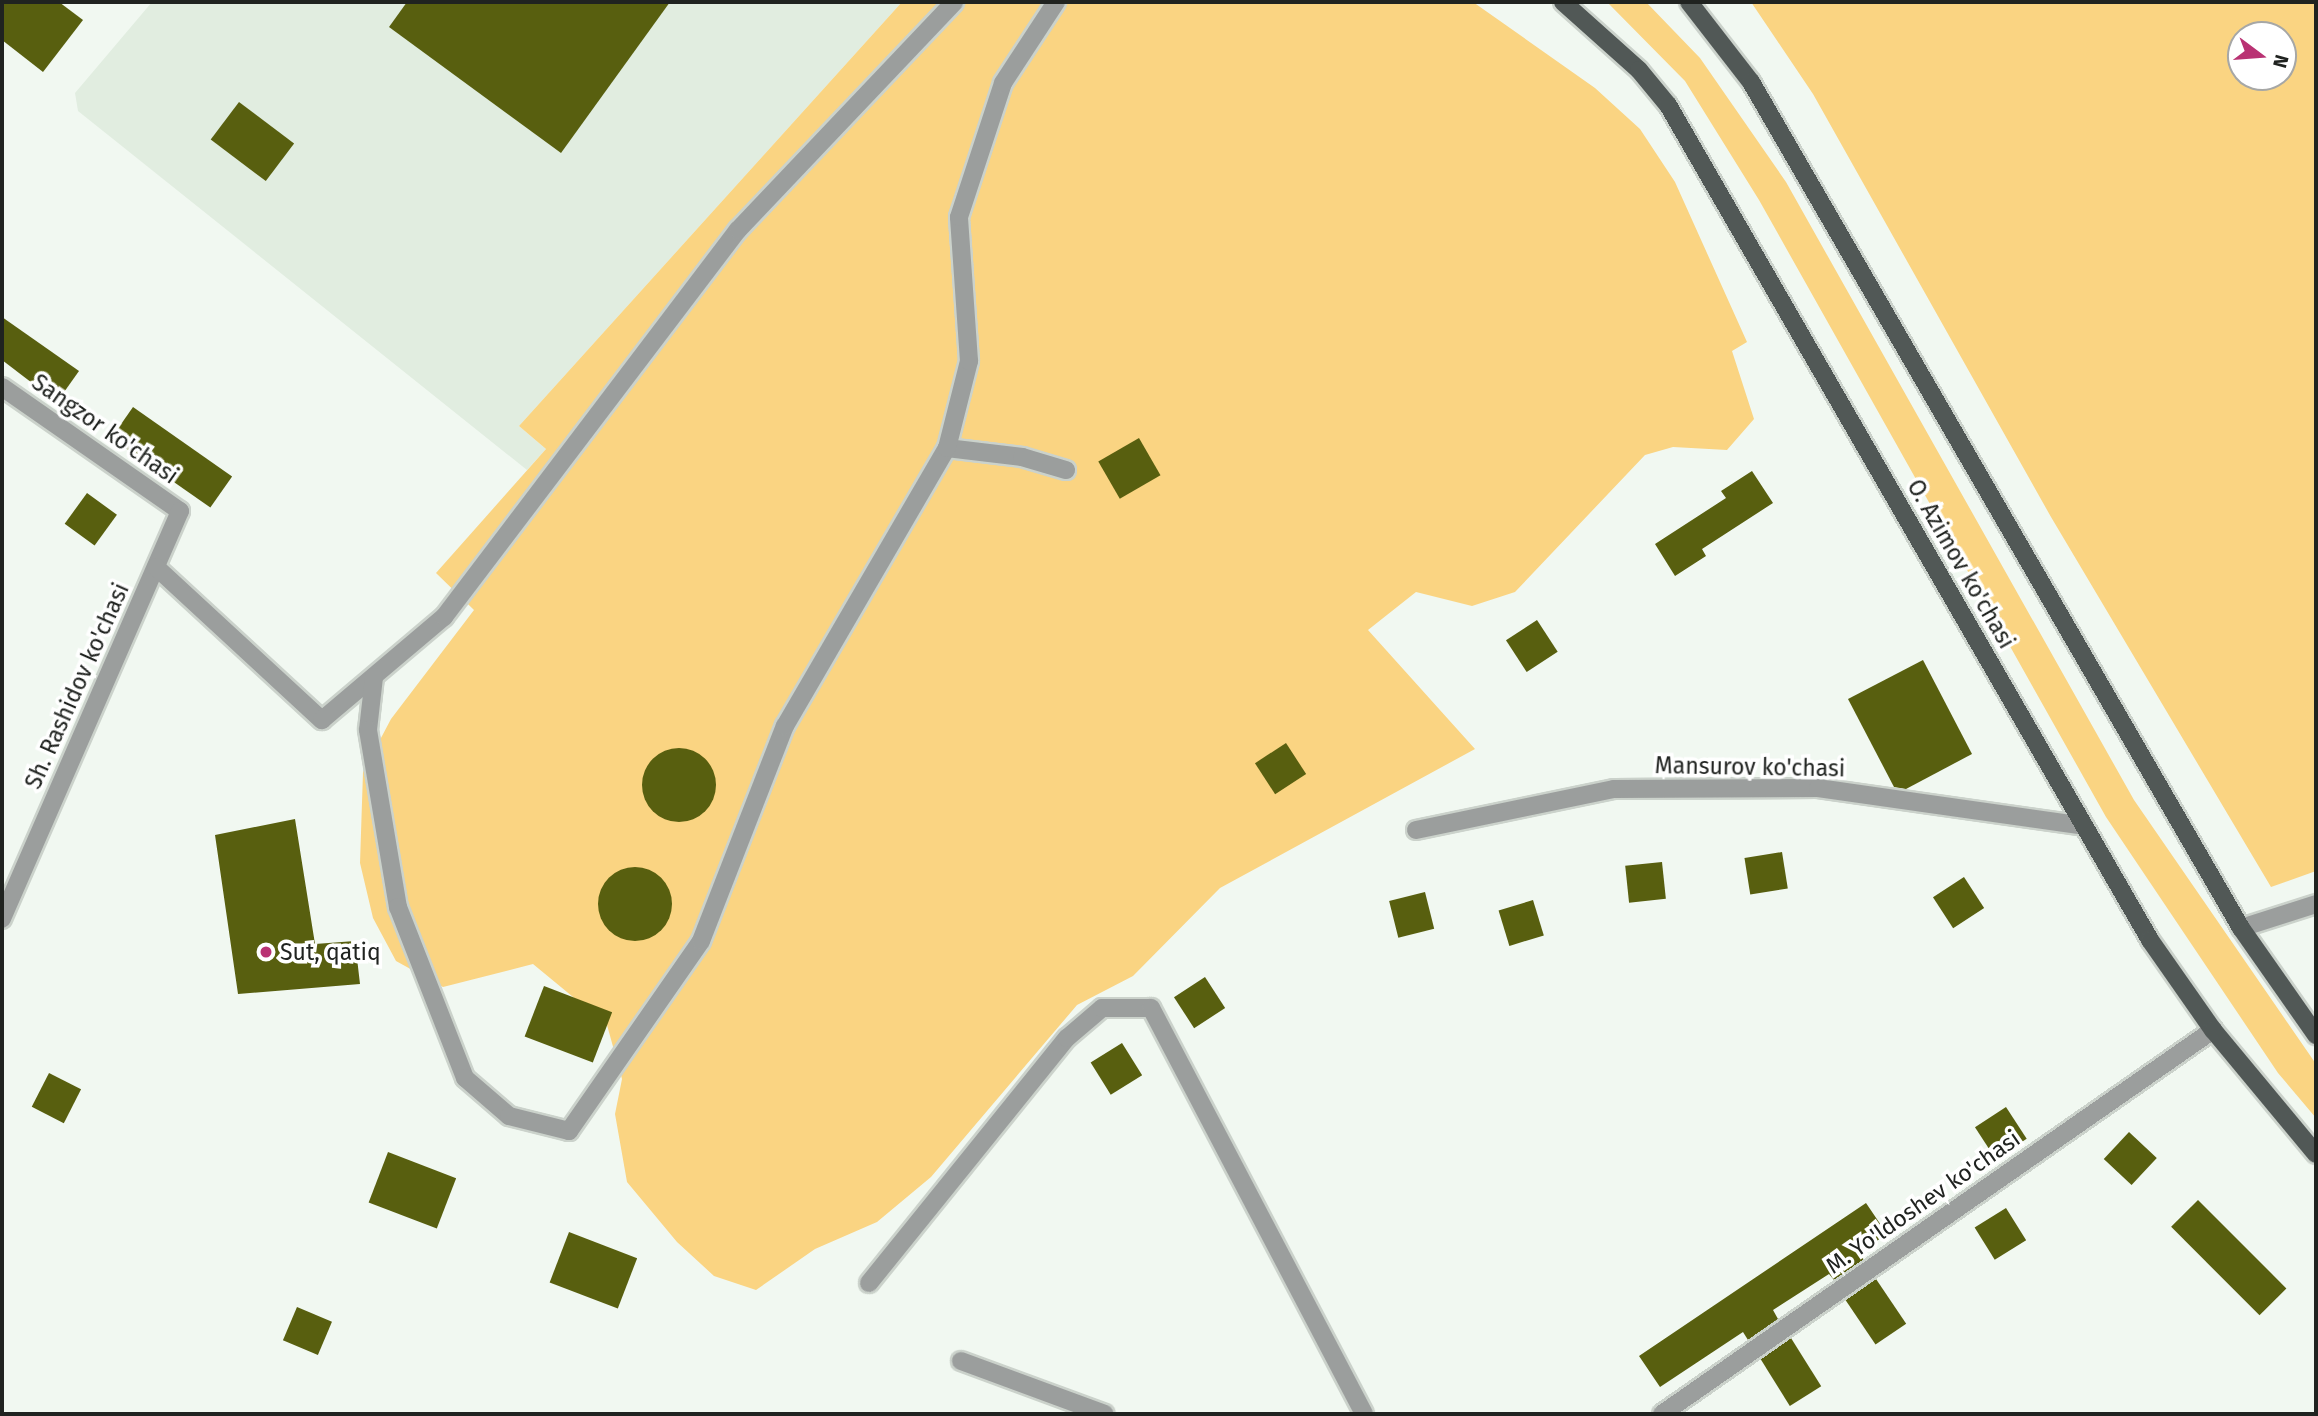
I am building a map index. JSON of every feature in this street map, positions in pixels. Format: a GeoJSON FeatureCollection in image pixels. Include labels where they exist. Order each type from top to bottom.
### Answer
{"type":"FeatureCollection","features":[{"type":"Feature","properties":{"kind":"main road","name":"O. Azimov ko'chasi"},"geometry":{"type":"LineString","coordinates":[[1563,2],[1639,70],[1668,105],[2150,940],[2213,1030],[2316,1154]]}},
{"type":"Feature","properties":{"kind":"main road"},"geometry":{"type":"LineString","coordinates":[[1689,2],[1751,82],[2241,928],[2316,1035]]}},
{"type":"Feature","properties":{"kind":"street"},"geometry":{"type":"LineString","coordinates":[[156,567],[322,720],[444,617],[738,230],[954,2]]}},
{"type":"Feature","properties":{"kind":"street"},"geometry":{"type":"LineString","coordinates":[[373,677],[368,730],[398,907],[465,1078],[509,1116],[569,1131],[701,941],[785,726],[947,448],[969,361],[959,218],[1003,83],[1056,2]]}},
{"type":"Feature","properties":{"kind":"street","name":"Sangzor ko'chasi"},"geometry":{"type":"LineString","coordinates":[[2,387],[180,511]]}},
{"type":"Feature","properties":{"kind":"street"},"geometry":{"type":"LineString","coordinates":[[947,448],[1022,457],[1066,470]]}},
{"type":"Feature","properties":{"kind":"street","name":"Sh. Rashidov ko'chasi"},"geometry":{"type":"LineString","coordinates":[[2,919],[180,511]]}},
{"type":"Feature","properties":{"kind":"street","name":"Mansurov ko'chasi"},"geometry":{"type":"LineString","coordinates":[[1416,830],[1628,789],[1818,788],[2084,826]]}},
{"type":"Feature","properties":{"kind":"street"},"geometry":{"type":"LineString","coordinates":[[2241,928],[2316,904]]}},
{"type":"Feature","properties":{"kind":"street"},"geometry":{"type":"LineString","coordinates":[[869,1283],[1067,1038],[1102,1008],[1151,1008],[1364,1414]]}},
{"type":"Feature","properties":{"kind":"street","name":"M. Yo'ldoshev ko'chasi"},"geometry":{"type":"LineString","coordinates":[[1661,1414],[2213,1030]]}},
{"type":"Feature","properties":{"kind":"street"},"geometry":{"type":"LineString","coordinates":[[961,1361],[1105,1414]]}},
{"type":"Feature","properties":{"kind":"shaded area"},"geometry":{"type":"Polygon","coordinates":[[[152,2],[902,2],[519,426],[546,449],[527,470],[78,111],[75,93],[152,2]]]}},
{"type":"Feature","properties":{"kind":"shaded area"},"geometry":{"type":"Polygon","coordinates":[[[902,2],[1473,2],[1595,88],[1640,129],[1675,182],[1747,342],[1732,351],[1754,419],[1727,450],[1673,447],[1645,455],[1515,592],[1472,606],[1416,592],[1368,630],[1475,749],[1220,888],[1133,976],[1077,1005],[931,1177],[877,1222],[815,1249],[756,1290],[714,1276],[677,1242],[627,1182],[615,1114],[622,1079],[607,1025],[533,964],[443,987],[396,961],[373,918],[360,863],[363,772],[391,719],[474,610],[436,573],[546,449],[519,426],[902,2]]]}},
{"type":"Feature","properties":{"kind":"shaded area"},"geometry":{"type":"Polygon","coordinates":[[[1607,2],[1646,2],[1700,58],[1786,182],[2134,800],[2316,1064],[2316,1118],[2278,1073],[2106,817],[1759,200],[1685,81],[1607,2]]]}},
{"type":"Feature","properties":{"kind":"shaded area"},"geometry":{"type":"Polygon","coordinates":[[[1751,2],[2316,2],[2316,871],[2271,887],[2051,517],[1813,94],[1751,2]]]}},
{"type":"Feature","properties":{"kind":"building"},"geometry":{"type":"Polygon","coordinates":[[[2,2],[59,2],[83,20],[43,72],[2,40],[2,2]]]}},
{"type":"Feature","properties":{"kind":"building"},"geometry":{"type":"Polygon","coordinates":[[[407,2],[670,2],[561,153],[389,27],[407,2]]]}},
{"type":"Feature","properties":{"kind":"building"},"geometry":{"type":"Polygon","coordinates":[[[239,102],[294,144],[266,181],[211,140],[239,102]]]}},
{"type":"Feature","properties":{"kind":"building"},"geometry":{"type":"Polygon","coordinates":[[[2,317],[79,371],[57,402],[2,360],[2,317]]]}},
{"type":"Feature","properties":{"kind":"building"},"geometry":{"type":"Polygon","coordinates":[[[133,407],[232,476],[210,508],[111,438],[133,407]]]}},
{"type":"Feature","properties":{"kind":"building"},"geometry":{"type":"Polygon","coordinates":[[[1139,438],[1160,475],[1120,499],[1098,462],[1139,438]]]}},
{"type":"Feature","properties":{"kind":"building"},"geometry":{"type":"Polygon","coordinates":[[[1752,471],[1773,503],[1702,549],[1706,556],[1675,576],[1655,544],[1726,498],[1721,491],[1752,471]]]}},
{"type":"Feature","properties":{"kind":"building"},"geometry":{"type":"Polygon","coordinates":[[[87,493],[117,515],[95,545],[65,524],[87,493]]]}},
{"type":"Feature","properties":{"kind":"building"},"geometry":{"type":"Polygon","coordinates":[[[1537,620],[1558,652],[1527,672],[1506,640],[1537,620]]]}},
{"type":"Feature","properties":{"kind":"building"},"geometry":{"type":"Polygon","coordinates":[[[1923,660],[1972,754],[1906,789],[1894,787],[1848,699],[1923,660]]]}},
{"type":"Feature","properties":{"kind":"building"},"geometry":{"type":"Polygon","coordinates":[[[1286,743],[1306,774],[1275,794],[1255,763],[1286,743]]]}},
{"type":"Feature","properties":{"kind":"building"},"geometry":{"type":"Polygon","coordinates":[[[679,748],[693,751],[705,759],[713,771],[716,785],[713,799],[705,811],[693,819],[679,822],[665,819],[653,811],[645,799],[642,785],[645,771],[653,759],[665,751],[679,748]]]}},
{"type":"Feature","properties":{"kind":"building"},"geometry":{"type":"Polygon","coordinates":[[[295,819],[315,944],[355,941],[360,984],[238,994],[215,835],[295,819]]]}},
{"type":"Feature","properties":{"kind":"building"},"geometry":{"type":"Polygon","coordinates":[[[1782,852],[1788,889],[1750,894],[1744,858],[1782,852]]]}},
{"type":"Feature","properties":{"kind":"building"},"geometry":{"type":"Polygon","coordinates":[[[1662,862],[1666,899],[1629,903],[1625,866],[1662,862]]]}},
{"type":"Feature","properties":{"kind":"building"},"geometry":{"type":"Polygon","coordinates":[[[635,867],[649,870],[661,878],[669,890],[672,904],[669,918],[661,930],[649,938],[635,941],[621,938],[609,930],[601,918],[598,904],[601,890],[609,878],[621,870],[635,867]]]}},
{"type":"Feature","properties":{"kind":"building"},"geometry":{"type":"Polygon","coordinates":[[[1964,877],[1984,908],[1953,928],[1933,897],[1964,877]]]}},
{"type":"Feature","properties":{"kind":"building"},"geometry":{"type":"Polygon","coordinates":[[[1425,892],[1434,929],[1398,938],[1389,901],[1425,892]]]}},
{"type":"Feature","properties":{"kind":"building"},"geometry":{"type":"Polygon","coordinates":[[[1533,900],[1544,935],[1509,946],[1499,911],[1533,900]]]}},
{"type":"Feature","properties":{"kind":"building"},"geometry":{"type":"Polygon","coordinates":[[[1205,977],[1225,1008],[1194,1028],[1174,997],[1205,977]]]}},
{"type":"Feature","properties":{"kind":"building"},"geometry":{"type":"Polygon","coordinates":[[[544,986],[612,1012],[593,1063],[525,1036],[544,986]]]}},
{"type":"Feature","properties":{"kind":"building"},"geometry":{"type":"Polygon","coordinates":[[[1122,1043],[1142,1075],[1111,1095],[1091,1063],[1122,1043]]]}},
{"type":"Feature","properties":{"kind":"building"},"geometry":{"type":"Polygon","coordinates":[[[49,1073],[81,1089],[64,1123],[32,1107],[49,1073]]]}},
{"type":"Feature","properties":{"kind":"building"},"geometry":{"type":"Polygon","coordinates":[[[2006,1107],[2027,1139],[1996,1159],[1975,1127],[2006,1107]]]}},
{"type":"Feature","properties":{"kind":"building"},"geometry":{"type":"Polygon","coordinates":[[[2129,1132],[2157,1158],[2132,1185],[2104,1159],[2129,1132]]]}},
{"type":"Feature","properties":{"kind":"building"},"geometry":{"type":"Polygon","coordinates":[[[388,1152],[456,1178],[437,1229],[369,1202],[388,1152]]]}},
{"type":"Feature","properties":{"kind":"building"},"geometry":{"type":"Polygon","coordinates":[[[2198,1200],[2286,1288],[2260,1315],[2171,1227],[2198,1200]]]}},
{"type":"Feature","properties":{"kind":"building"},"geometry":{"type":"Polygon","coordinates":[[[1866,1203],[1887,1234],[1859,1253],[1864,1260],[1834,1280],[1829,1274],[1773,1310],[1778,1319],[1748,1340],[1743,1332],[1660,1387],[1639,1356],[1866,1203]]]}},
{"type":"Feature","properties":{"kind":"building"},"geometry":{"type":"Polygon","coordinates":[[[2006,1208],[2026,1240],[1995,1260],[1975,1228],[2006,1208]]]}},
{"type":"Feature","properties":{"kind":"building"},"geometry":{"type":"Polygon","coordinates":[[[569,1232],[637,1258],[618,1309],[550,1282],[569,1232]]]}},
{"type":"Feature","properties":{"kind":"building"},"geometry":{"type":"Polygon","coordinates":[[[1876,1279],[1906,1324],[1876,1344],[1845,1300],[1876,1279]]]}},
{"type":"Feature","properties":{"kind":"building"},"geometry":{"type":"Polygon","coordinates":[[[297,1307],[332,1322],[318,1355],[283,1340],[297,1307]]]}},
{"type":"Feature","properties":{"kind":"building"},"geometry":{"type":"Polygon","coordinates":[[[1791,1338],[1821,1386],[1790,1406],[1760,1358],[1791,1338]]]}},
{"type":"Feature","properties":{"kind":"place","name":"Sut, qatiq"},"geometry":{"type":"Point","coordinates":[266,952]}}]}
